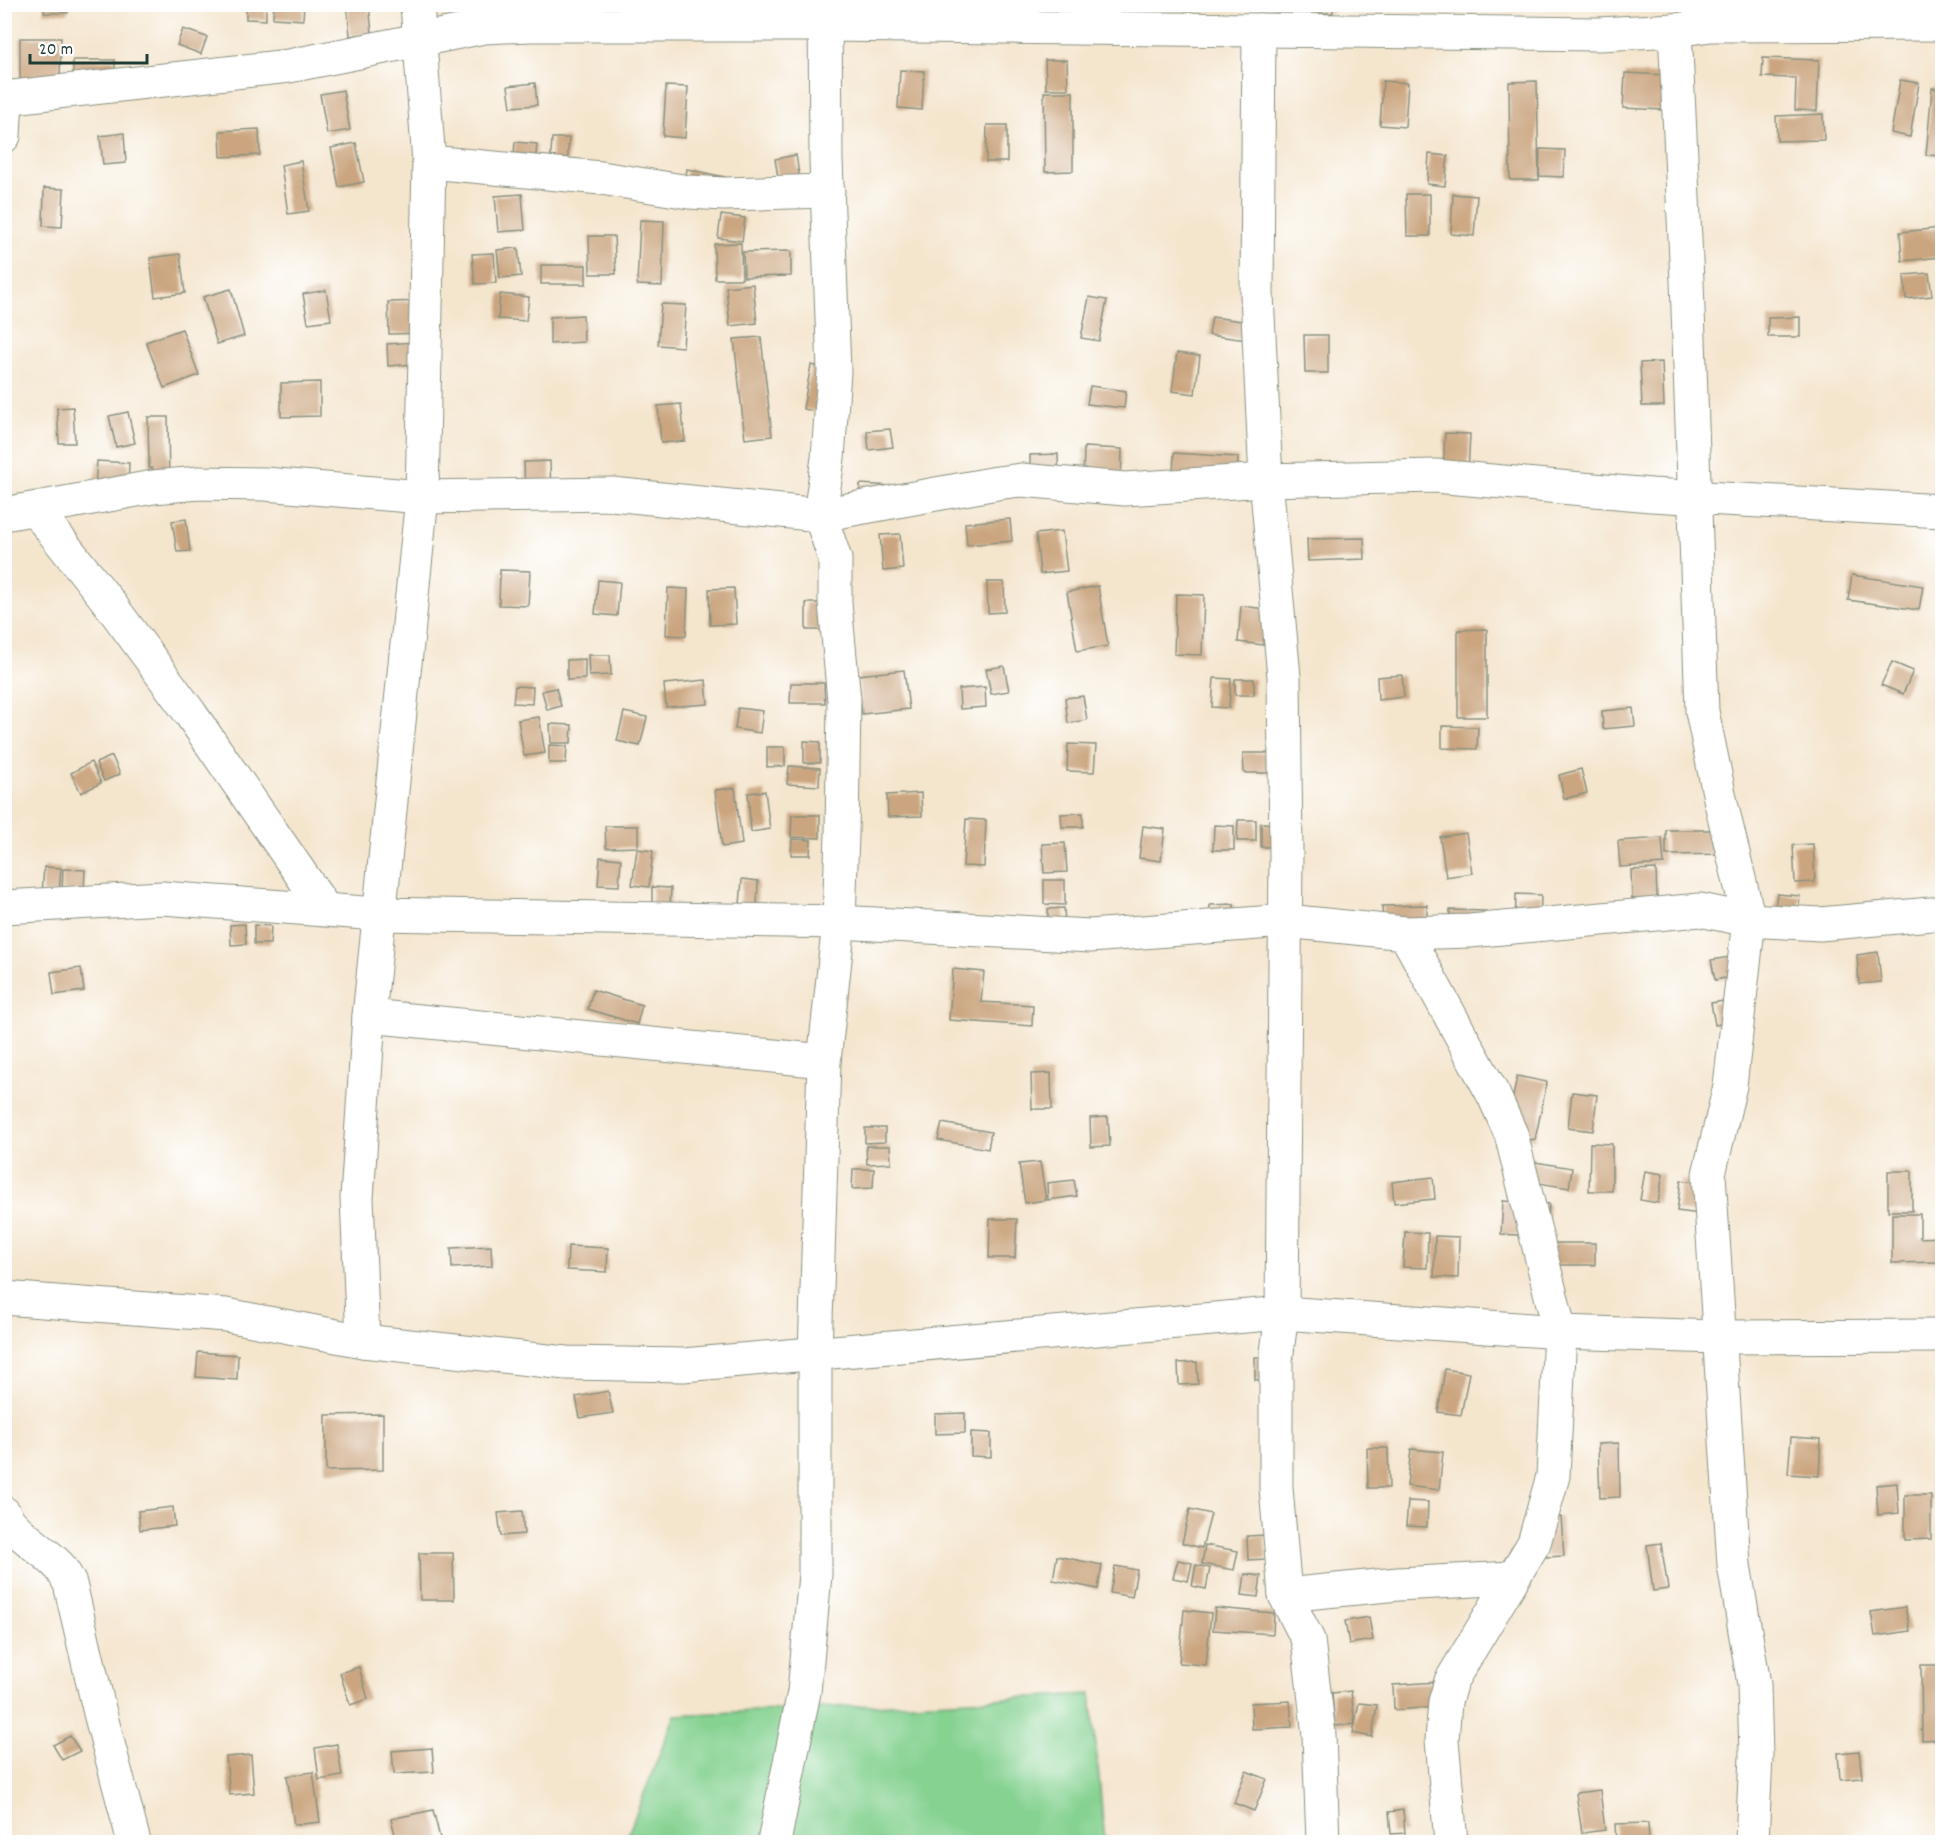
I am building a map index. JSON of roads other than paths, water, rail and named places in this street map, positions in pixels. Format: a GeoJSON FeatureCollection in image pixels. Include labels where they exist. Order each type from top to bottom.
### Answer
{"type":"FeatureCollection","features":[{"type":"Feature","properties":{"kind":"street"},"geometry":{"type":"LineString","coordinates":[[363,1341],[357,1198],[369,1016],[422,497],[429,162],[417,4]]}},
{"type":"Feature","properties":{"kind":"street"},"geometry":{"type":"LineString","coordinates":[[774,1842],[804,1692],[815,1575],[815,1354],[824,1061],[839,922],[844,700],[835,603],[835,559],[820,515],[828,458],[834,372],[825,15]]}},
{"type":"Feature","properties":{"kind":"street"},"geometry":{"type":"LineString","coordinates":[[4,136],[5,98],[289,66],[484,27],[825,15],[1272,22],[1599,34],[1675,30],[1711,15],[1942,24]]}},
{"type":"Feature","properties":{"kind":"street"},"geometry":{"type":"LineString","coordinates":[[1272,22],[1257,294],[1266,480],[1284,677],[1286,921],[1282,1313],[1276,1360],[1276,1488],[1285,1595],[1308,1640],[1319,1735],[1323,1842]]}},
{"type":"Feature","properties":{"kind":"street"},"geometry":{"type":"LineString","coordinates":[[1675,30],[1688,281],[1702,711],[1749,920],[1730,1086],[1709,1174],[1734,1565],[1754,1684],[1756,1756],[1752,1842]]}},
{"type":"Feature","properties":{"kind":"street"},"geometry":{"type":"LineString","coordinates":[[429,162],[600,178],[690,192],[724,194],[828,191]]}},
{"type":"Feature","properties":{"kind":"street"},"geometry":{"type":"LineString","coordinates":[[20,511],[153,487],[199,483],[266,484],[422,497],[612,494],[820,515],[1021,480],[1125,489],[1266,480],[1434,476],[1651,495],[1942,511]]}},
{"type":"Feature","properties":{"kind":"street"},"geometry":{"type":"LineString","coordinates":[[20,511],[107,600],[190,713],[325,909]]}},
{"type":"Feature","properties":{"kind":"street"},"geometry":{"type":"LineString","coordinates":[[4,907],[162,898],[378,914],[839,922],[1090,936],[1286,921],[1405,933],[1470,931],[1700,910],[1749,920],[1820,924],[1942,913]]}},
{"type":"Feature","properties":{"kind":"street"},"geometry":{"type":"LineString","coordinates":[[1405,933],[1494,1096],[1511,1134],[1560,1332],[1553,1476],[1534,1542],[1451,1681],[1445,1702],[1442,1740],[1452,1842]]}},
{"type":"Feature","properties":{"kind":"street"},"geometry":{"type":"LineString","coordinates":[[369,1016],[824,1061]]}},
{"type":"Feature","properties":{"kind":"street"},"geometry":{"type":"LineString","coordinates":[[4,1298],[226,1316],[363,1341],[566,1363],[683,1365],[1282,1313],[1560,1332],[1719,1336],[1942,1336]]}},
{"type":"Feature","properties":{"kind":"street"},"geometry":{"type":"LineString","coordinates":[[4,1513],[23,1535],[59,1565],[70,1584],[100,1713],[134,1842]]}},
{"type":"Feature","properties":{"kind":"street"},"geometry":{"type":"LineString","coordinates":[[1285,1595],[1398,1584],[1512,1578]]}}]}
